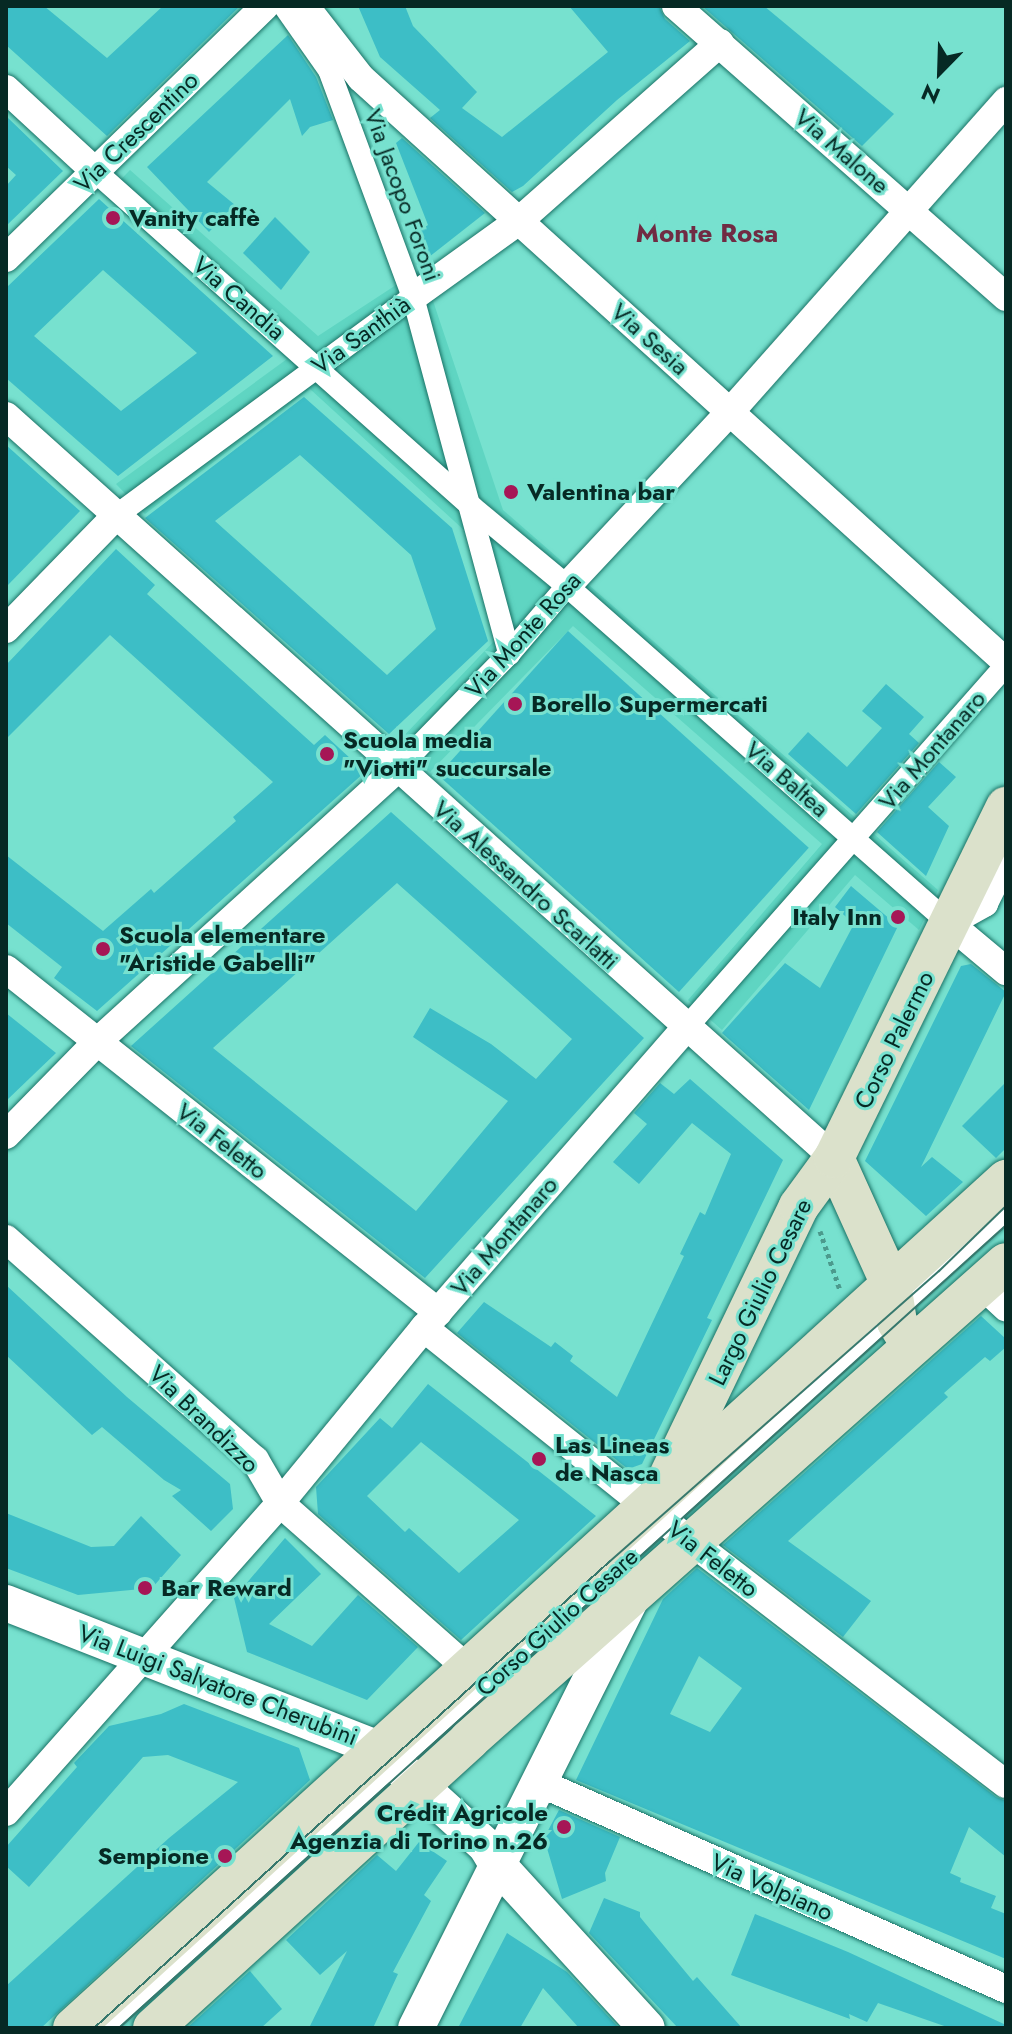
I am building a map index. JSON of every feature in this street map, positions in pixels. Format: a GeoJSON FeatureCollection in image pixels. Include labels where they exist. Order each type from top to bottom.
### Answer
{"type":"FeatureCollection","features":[{"type":"Feature","properties":{"kind":"main road","name":"Corso Palermo"},"geometry":{"type":"LineString","coordinates":[[834,1158],[952,923],[1006,807]]}},
{"type":"Feature","properties":{"kind":"main road","name":"Largo Giulio Cesare"},"geometry":{"type":"LineString","coordinates":[[398,1767],[632,1594],[799,1206],[834,1158]]}},
{"type":"Feature","properties":{"kind":"main road","name":"Largo Giulio Cesare"},"geometry":{"type":"LineString","coordinates":[[834,1158],[899,1315]]}},
{"type":"Feature","properties":{"kind":"main road"},"geometry":{"type":"LineString","coordinates":[[899,1315],[1006,1180]]}},
{"type":"Feature","properties":{"kind":"main road","name":"Largo Giulio Cesare"},"geometry":{"type":"LineString","coordinates":[[666,1512],[899,1315],[998,1285]]}},
{"type":"Feature","properties":{"kind":"main road","name":"Largo Giulio Cesare"},"geometry":{"type":"LineString","coordinates":[[398,1767],[467,1668],[666,1512],[899,1315]]}},
{"type":"Feature","properties":{"kind":"main road","name":"Corso Giulio Cesare"},"geometry":{"type":"LineString","coordinates":[[73,2028],[398,1767]]}},
{"type":"Feature","properties":{"kind":"main road","name":"Corso Giulio Cesare"},"geometry":{"type":"LineString","coordinates":[[153,2028],[398,1767]]}},
{"type":"Feature","properties":{"kind":"street","name":"Via Crescentino"},"geometry":{"type":"LineString","coordinates":[[6,258],[265,6]]}},
{"type":"Feature","properties":{"kind":"street","name":"Via Jacopo Foroni"},"geometry":{"type":"LineString","coordinates":[[284,6],[329,70],[413,297],[472,507],[509,654]]}},
{"type":"Feature","properties":{"kind":"street","name":"Via Sesia"},"geometry":{"type":"LineString","coordinates":[[305,6],[361,78],[1006,664]]}},
{"type":"Feature","properties":{"kind":"street","name":"Via Malone"},"geometry":{"type":"LineString","coordinates":[[676,6],[1006,297]]}},
{"type":"Feature","properties":{"kind":"street","name":"Via Santhià"},"geometry":{"type":"LineString","coordinates":[[6,629],[117,515],[520,220],[720,43]]}},
{"type":"Feature","properties":{"kind":"street","name":"Via Candia"},"geometry":{"type":"LineString","coordinates":[[6,89],[472,507]]}},
{"type":"Feature","properties":{"kind":"street","name":"Via Monte Rosa"},"geometry":{"type":"LineString","coordinates":[[6,1135],[97,1042],[397,769],[509,654],[567,586],[730,412],[1006,101]]}},
{"type":"Feature","properties":{"kind":"street","name":"Via Alessandro Scarlatti"},"geometry":{"type":"LineString","coordinates":[[6,416],[834,1158]]}},
{"type":"Feature","properties":{"kind":"street","name":"Via Baltea"},"geometry":{"type":"LineString","coordinates":[[472,507],[567,586],[1006,971]]}},
{"type":"Feature","properties":{"kind":"street","name":"Via Montanaro"},"geometry":{"type":"LineString","coordinates":[[6,1812],[280,1503],[431,1320],[1006,664]]}},
{"type":"Feature","properties":{"kind":"street"},"geometry":{"type":"LineString","coordinates":[[952,923],[984,903],[1006,859]]}},
{"type":"Feature","properties":{"kind":"street","name":"Via Feletto"},"geometry":{"type":"LineString","coordinates":[[6,969],[666,1512],[1006,1784]]}},
{"type":"Feature","properties":{"kind":"street","name":"Via Brandizzo"},"geometry":{"type":"LineString","coordinates":[[6,1239],[255,1460],[280,1503],[467,1668]]}},
{"type":"Feature","properties":{"kind":"street","name":"Largo Giulio Cesare"},"geometry":{"type":"LineString","coordinates":[[416,2028],[632,1594]]}},
{"type":"Feature","properties":{"kind":"street","name":"Via Luigi Salvatore Cherubini"},"geometry":{"type":"LineString","coordinates":[[6,1603],[146,1656],[398,1767]]}},
{"type":"Feature","properties":{"kind":"street"},"geometry":{"type":"LineString","coordinates":[[398,1767],[474,1835],[647,2028]]}},
{"type":"Feature","properties":{"kind":"street","name":"Via Volpiano"},"geometry":{"type":"LineString","coordinates":[[540,1783],[1006,1989]]}},
{"type":"Feature","properties":{"kind":"lane"},"geometry":{"type":"LineString","coordinates":[[899,1315],[1006,1215]]}},
{"type":"Feature","properties":{"kind":"lane","name":"Corso Giulio Cesare"},"geometry":{"type":"LineString","coordinates":[[107,2028],[398,1767],[666,1512]]}},
{"type":"Feature","properties":{"kind":"path"},"geometry":{"type":"LineString","coordinates":[[799,1206],[811,1216],[824,1237],[840,1291]]}},
{"type":"Feature","properties":{"kind":"shaded area"},"geometry":{"type":"Polygon","coordinates":[[[130,170],[318,336],[422,268],[503,510],[938,890],[919,930],[855,875],[722,1030],[688,1000],[822,844],[573,626],[430,772],[398,742],[497,638],[465,531],[310,389],[145,514],[116,484],[287,359],[105,196],[130,170]]]}},
{"type":"Feature","properties":{"kind":"building"},"geometry":{"type":"Polygon","coordinates":[[[6,6],[44,6],[107,58],[163,6],[240,6],[107,136],[6,45],[6,6]]]}},
{"type":"Feature","properties":{"kind":"building"},"geometry":{"type":"Polygon","coordinates":[[[358,6],[405,6],[413,26],[477,92],[462,108],[502,137],[608,52],[569,6],[659,6],[665,19],[690,41],[617,100],[523,186],[512,192],[430,118],[440,110],[380,57],[358,6]]]}},
{"type":"Feature","properties":{"kind":"building"},"geometry":{"type":"Polygon","coordinates":[[[702,6],[764,6],[894,114],[862,146],[702,6]]]}},
{"type":"Feature","properties":{"kind":"building"},"geometry":{"type":"Polygon","coordinates":[[[288,35],[316,77],[333,120],[310,127],[302,136],[290,99],[207,182],[235,205],[209,232],[147,167],[288,35]]]}},
{"type":"Feature","properties":{"kind":"building"},"geometry":{"type":"Polygon","coordinates":[[[6,116],[63,171],[6,226],[6,186],[16,175],[6,166],[6,116]]]}},
{"type":"Feature","properties":{"kind":"building"},"geometry":{"type":"Polygon","coordinates":[[[402,138],[485,213],[429,257],[421,230],[428,225],[396,143],[402,138]]]}},
{"type":"Feature","properties":{"kind":"building"},"geometry":{"type":"Polygon","coordinates":[[[99,199],[273,356],[118,476],[6,378],[6,288],[99,199]],[[103,270],[34,336],[121,411],[197,353],[103,270]]]}},
{"type":"Feature","properties":{"kind":"building"},"geometry":{"type":"Polygon","coordinates":[[[275,217],[310,252],[281,290],[243,253],[275,217]]]}},
{"type":"Feature","properties":{"kind":"building"},"geometry":{"type":"Polygon","coordinates":[[[304,397],[452,528],[488,641],[389,734],[145,518],[304,397]],[[300,455],[215,521],[387,675],[436,629],[411,555],[300,455]]]}},
{"type":"Feature","properties":{"kind":"building"},"geometry":{"type":"Polygon","coordinates":[[[6,445],[80,511],[6,587],[6,445]]]}},
{"type":"Feature","properties":{"kind":"building"},"geometry":{"type":"Polygon","coordinates":[[[116,549],[155,585],[147,594],[314,745],[325,735],[365,772],[97,1011],[54,978],[62,967],[6,923],[6,855],[103,931],[151,889],[154,893],[236,821],[233,817],[273,782],[110,635],[6,739],[6,665],[116,549]]]}},
{"type":"Feature","properties":{"kind":"building"},"geometry":{"type":"Polygon","coordinates":[[[568,631],[809,848],[679,992],[438,775],[568,631]]]}},
{"type":"Feature","properties":{"kind":"building"},"geometry":{"type":"Polygon","coordinates":[[[886,684],[924,717],[909,734],[919,743],[856,814],[788,754],[808,732],[847,767],[882,728],[862,711],[886,684]]]}},
{"type":"Feature","properties":{"kind":"building"},"geometry":{"type":"Polygon","coordinates":[[[939,762],[956,777],[928,807],[949,826],[926,876],[877,832],[939,762]]]}},
{"type":"Feature","properties":{"kind":"building"},"geometry":{"type":"Polygon","coordinates":[[[391,812],[644,1038],[425,1278],[131,1046],[391,812]],[[397,883],[213,1048],[416,1211],[508,1101],[413,1037],[430,1008],[491,1044],[536,1079],[572,1039],[397,883]]]}},
{"type":"Feature","properties":{"kind":"building"},"geometry":{"type":"Polygon","coordinates":[[[851,886],[898,926],[809,1110],[722,1033],[785,963],[820,988],[854,924],[835,907],[851,886]]]}},
{"type":"Feature","properties":{"kind":"building"},"geometry":{"type":"Polygon","coordinates":[[[971,964],[1006,992],[921,1167],[932,1157],[963,1182],[926,1216],[865,1161],[961,966],[971,964]]]}},
{"type":"Feature","properties":{"kind":"building"},"geometry":{"type":"Polygon","coordinates":[[[6,1013],[56,1053],[6,1101],[6,1013]]]}},
{"type":"Feature","properties":{"kind":"building"},"geometry":{"type":"Polygon","coordinates":[[[690,1079],[783,1160],[707,1318],[712,1320],[642,1464],[628,1469],[457,1333],[484,1302],[551,1347],[555,1342],[573,1356],[570,1361],[617,1397],[684,1256],[680,1254],[700,1212],[705,1215],[731,1154],[692,1123],[639,1184],[613,1162],[647,1124],[634,1113],[660,1083],[674,1094],[690,1079]]]}},
{"type":"Feature","properties":{"kind":"building"},"geometry":{"type":"Polygon","coordinates":[[[1006,1082],[1006,1148],[996,1158],[962,1126],[1006,1082]]]}},
{"type":"Feature","properties":{"kind":"building"},"geometry":{"type":"Polygon","coordinates":[[[6,1285],[127,1397],[230,1484],[233,1509],[211,1531],[172,1496],[181,1490],[164,1480],[102,1427],[92,1435],[6,1355],[6,1285]]]}},
{"type":"Feature","properties":{"kind":"building"},"geometry":{"type":"Polygon","coordinates":[[[981,1316],[1006,1339],[1006,1347],[990,1361],[985,1357],[944,1393],[948,1397],[788,1541],[871,1601],[843,1637],[723,1545],[981,1316]]]}},
{"type":"Feature","properties":{"kind":"building"},"geometry":{"type":"Polygon","coordinates":[[[428,1384],[596,1516],[461,1640],[318,1514],[316,1487],[380,1418],[392,1428],[428,1384]],[[421,1442],[367,1496],[405,1532],[409,1528],[459,1573],[519,1520],[421,1442]]]}},
{"type":"Feature","properties":{"kind":"building"},"geometry":{"type":"Polygon","coordinates":[[[6,1513],[91,1547],[114,1546],[141,1516],[181,1555],[152,1588],[78,1595],[6,1568],[6,1513]]]}},
{"type":"Feature","properties":{"kind":"building"},"geometry":{"type":"Polygon","coordinates":[[[285,1538],[321,1574],[269,1624],[312,1646],[358,1595],[418,1647],[367,1700],[247,1652],[234,1598],[285,1538]]]}},
{"type":"Feature","properties":{"kind":"building"},"geometry":{"type":"Polygon","coordinates":[[[697,1568],[996,1797],[1006,1801],[1006,1857],[969,1827],[950,1873],[961,1878],[960,1882],[996,1896],[991,1908],[1006,1914],[1006,1959],[576,1780],[663,1599],[697,1568]],[[699,1656],[670,1714],[710,1732],[742,1688],[699,1656]]]}},
{"type":"Feature","properties":{"kind":"building"},"geometry":{"type":"Polygon","coordinates":[[[184,1704],[299,1748],[310,1780],[41,2028],[6,2028],[6,1986],[169,1838],[238,1782],[168,1755],[143,1757],[29,1887],[6,1866],[6,1847],[77,1767],[74,1763],[109,1726],[161,1714],[184,1704]]]}},
{"type":"Feature","properties":{"kind":"building"},"geometry":{"type":"Polygon","coordinates":[[[559,1810],[620,1837],[605,1873],[606,1881],[562,1899],[544,1838],[559,1810]]]}},
{"type":"Feature","properties":{"kind":"building"},"geometry":{"type":"Polygon","coordinates":[[[419,1842],[447,1861],[424,1895],[431,1901],[393,1972],[398,1974],[373,2028],[309,2028],[347,1951],[320,1975],[286,1940],[377,1855],[396,1871],[419,1842]]]}},
{"type":"Feature","properties":{"kind":"building"},"geometry":{"type":"Polygon","coordinates":[[[604,1898],[640,1912],[640,1917],[693,1981],[697,1977],[742,2028],[678,2028],[589,1933],[604,1898]]]}},
{"type":"Feature","properties":{"kind":"building"},"geometry":{"type":"Polygon","coordinates":[[[755,1914],[848,1952],[1006,2025],[1006,2028],[950,2028],[878,2003],[867,2022],[849,2014],[850,2019],[731,1975],[755,1914]]]}},
{"type":"Feature","properties":{"kind":"building"},"geometry":{"type":"Polygon","coordinates":[[[507,1933],[567,1972],[619,2028],[579,2028],[543,1988],[520,2028],[458,2028],[507,1933]]]}},
{"type":"Feature","properties":{"kind":"building"},"geometry":{"type":"Polygon","coordinates":[[[250,1971],[282,2009],[261,2028],[187,2028],[250,1971]]]}},
{"type":"Feature","properties":{"kind":"tram line"},"geometry":{"type":"LineString","coordinates":[[94,2028],[609,1562],[939,1271],[1006,1206]]}},
{"type":"Feature","properties":{"kind":"tram line"},"geometry":{"type":"LineString","coordinates":[[119,2028],[1006,1225]]}},
{"type":"Feature","properties":{"kind":"place","name":"Vanity caffè"},"geometry":{"type":"Point","coordinates":[113,218]}},
{"type":"Feature","properties":{"kind":"place","name":"Valentina bar"},"geometry":{"type":"Point","coordinates":[511,492]}},
{"type":"Feature","properties":{"kind":"place","name":"Borello Supermercati"},"geometry":{"type":"Point","coordinates":[515,704]}},
{"type":"Feature","properties":{"kind":"place","name":"Scuola media \"Viotti\" succursale"},"geometry":{"type":"Point","coordinates":[327,754]}},
{"type":"Feature","properties":{"kind":"place","name":"Italy Inn"},"geometry":{"type":"Point","coordinates":[898,917]}},
{"type":"Feature","properties":{"kind":"place","name":"Scuola elementare \"Aristide Gabelli\""},"geometry":{"type":"Point","coordinates":[103,949]}},
{"type":"Feature","properties":{"kind":"place","name":"Las Lineas de Nasca"},"geometry":{"type":"Point","coordinates":[539,1459]}},
{"type":"Feature","properties":{"kind":"place","name":"Bar Reward"},"geometry":{"type":"Point","coordinates":[145,1588]}},
{"type":"Feature","properties":{"kind":"place","name":"Crédit Agricole Agenzia di Torino n.26"},"geometry":{"type":"Point","coordinates":[564,1827]}},
{"type":"Feature","properties":{"kind":"place","name":"Sempione"},"geometry":{"type":"Point","coordinates":[225,1856]}},
{"type":"Feature","properties":{"kind":"district","name":"Monte Rosa"},"geometry":{"type":"Point","coordinates":[707,234]}}]}
